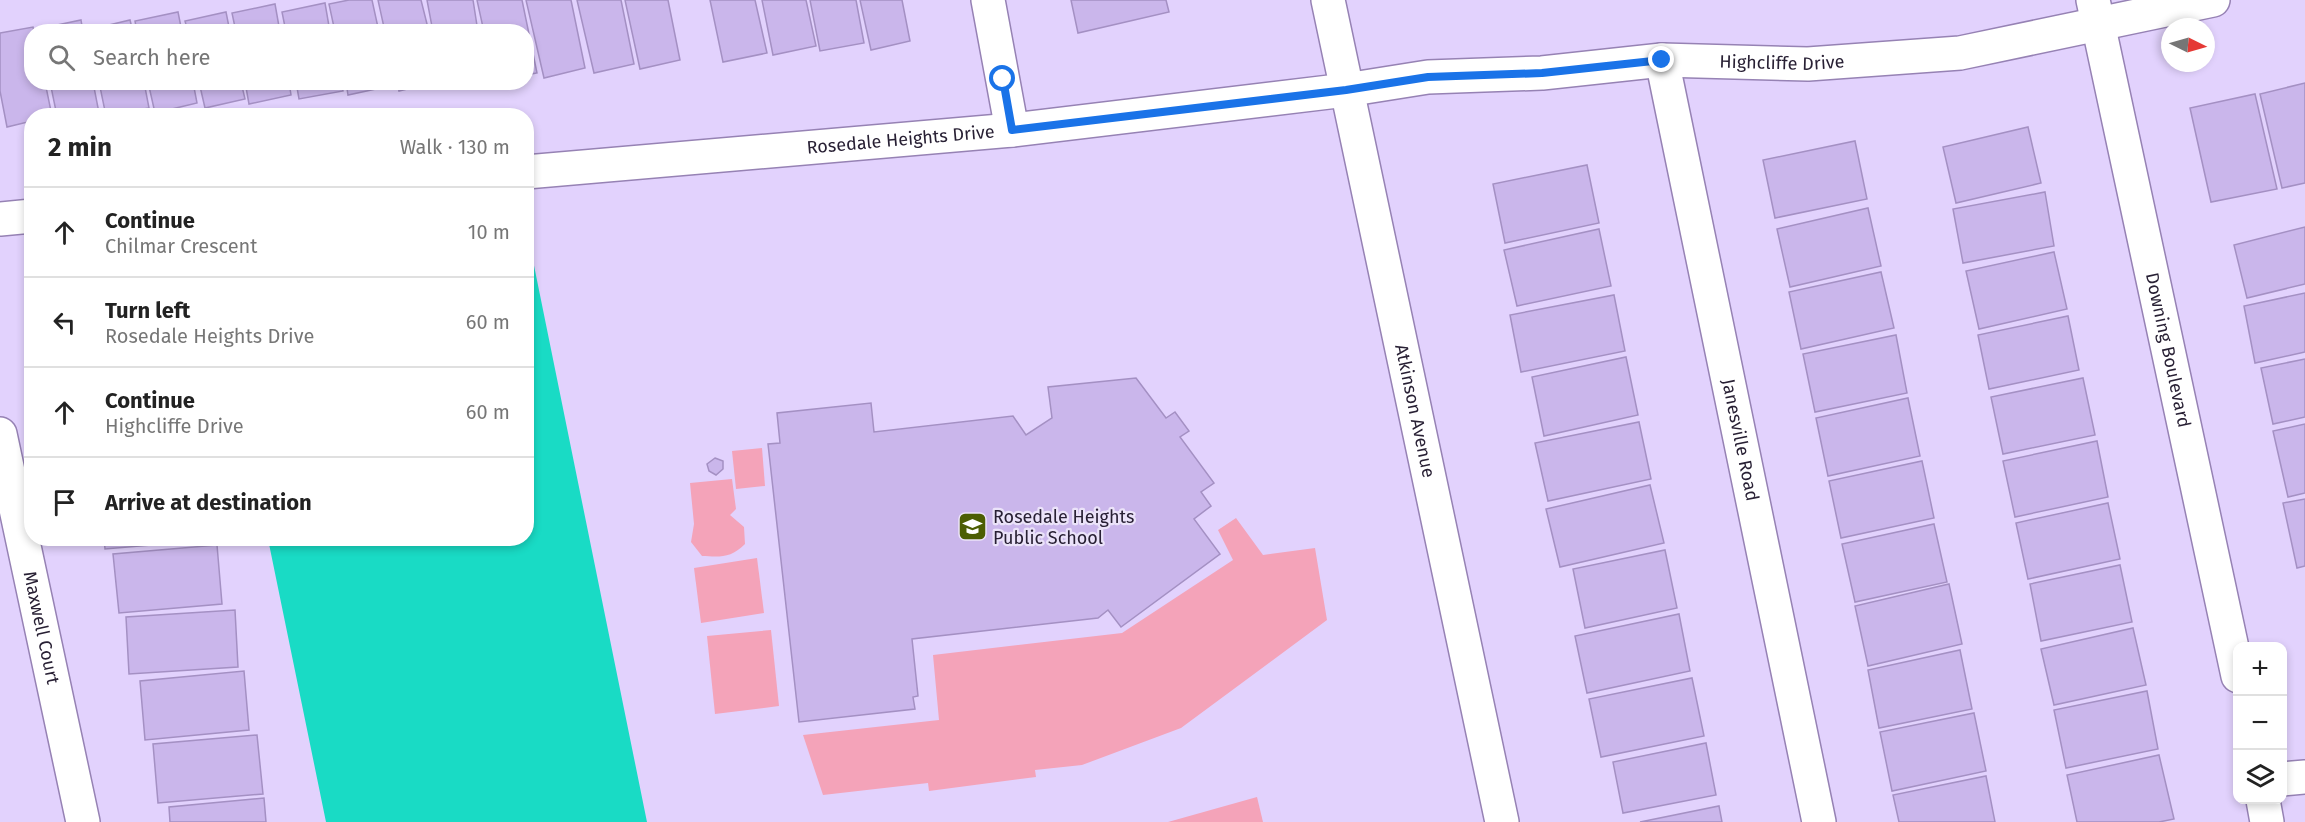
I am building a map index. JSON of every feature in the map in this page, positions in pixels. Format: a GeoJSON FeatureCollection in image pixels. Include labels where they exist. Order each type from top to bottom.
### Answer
{"type":"FeatureCollection","features":[{"type":"Feature","properties":{"kind":"street"},"geometry":{"type":"LineString","coordinates":[[988,0],[1012,130]]}},
{"type":"Feature","properties":{"kind":"street","name":"Atkinson Avenue"},"geometry":{"type":"LineString","coordinates":[[1328,0],[1502,822]]}},
{"type":"Feature","properties":{"kind":"street","name":"Highcliffe Drive"},"geometry":{"type":"LineString","coordinates":[[1346,90],[1428,77],[1542,73],[1662,60],[1808,63],[1960,53],[2096,12],[2213,0]]}},
{"type":"Feature","properties":{"kind":"street","name":"Downing Boulevard"},"geometry":{"type":"LineString","coordinates":[[2096,12],[2233,653]]}},
{"type":"Feature","properties":{"kind":"street","name":"Janesville Road"},"geometry":{"type":"LineString","coordinates":[[1662,60],[1819,822]]}},
{"type":"Feature","properties":{"kind":"street","name":"Rosedale Heights Drive"},"geometry":{"type":"LineString","coordinates":[[534,171],[1012,130],[1346,90]]}},
{"type":"Feature","properties":{"kind":"street"},"geometry":{"type":"LineString","coordinates":[[0,219],[24,217]]}},
{"type":"Feature","properties":{"kind":"street","name":"Maxwell Court"},"geometry":{"type":"LineString","coordinates":[[0,434],[83,822]]}},
{"type":"Feature","properties":{"kind":"street"},"geometry":{"type":"LineString","coordinates":[[2287,779],[2305,777]]}},
{"type":"Feature","properties":{"kind":"street"},"geometry":{"type":"LineString","coordinates":[[2264,804],[2267,822]]}},
{"type":"Feature","properties":{"kind":"shaded area"},"geometry":{"type":"Polygon","coordinates":[[[534,265],[647,822],[326,822],[269,546],[534,546],[534,265]]]}},
{"type":"Feature","properties":{"kind":"shaded area"},"geometry":{"type":"Polygon","coordinates":[[[762,448],[765,486],[736,489],[732,451],[762,448]]]}},
{"type":"Feature","properties":{"kind":"shaded area"},"geometry":{"type":"Polygon","coordinates":[[[732,479],[736,509],[730,515],[744,527],[745,544],[725,556],[702,556],[691,542],[694,524],[690,483],[732,479]]]}},
{"type":"Feature","properties":{"kind":"shaded area"},"geometry":{"type":"Polygon","coordinates":[[[1236,518],[1263,555],[1315,548],[1327,620],[1181,728],[1082,765],[1035,770],[1036,777],[929,791],[928,783],[823,795],[803,735],[939,720],[933,655],[1122,633],[1233,560],[1218,530],[1236,518]]]}},
{"type":"Feature","properties":{"kind":"shaded area"},"geometry":{"type":"Polygon","coordinates":[[[757,558],[764,613],[701,623],[694,568],[757,558]]]}},
{"type":"Feature","properties":{"kind":"shaded area"},"geometry":{"type":"Polygon","coordinates":[[[771,630],[779,706],[715,714],[707,636],[771,630]]]}},
{"type":"Feature","properties":{"kind":"shaded area"},"geometry":{"type":"Polygon","coordinates":[[[1257,797],[1263,822],[1168,822],[1257,797]]]}},
{"type":"Feature","properties":{"kind":"building"},"geometry":{"type":"Polygon","coordinates":[[[349,0],[372,0],[377,24],[333,24],[329,4],[349,0]]]}},
{"type":"Feature","properties":{"kind":"building"},"geometry":{"type":"Polygon","coordinates":[[[378,0],[421,0],[427,24],[383,24],[378,0]]]}},
{"type":"Feature","properties":{"kind":"building"},"geometry":{"type":"Polygon","coordinates":[[[427,0],[473,0],[477,24],[432,24],[427,0]]]}},
{"type":"Feature","properties":{"kind":"building"},"geometry":{"type":"Polygon","coordinates":[[[477,0],[522,0],[527,24],[482,24],[477,0]]]}},
{"type":"Feature","properties":{"kind":"building"},"geometry":{"type":"Polygon","coordinates":[[[526,0],[571,0],[585,68],[544,78],[534,35],[534,24],[532,24],[526,0]]]}},
{"type":"Feature","properties":{"kind":"building"},"geometry":{"type":"Polygon","coordinates":[[[577,0],[621,0],[634,64],[594,73],[577,0]]]}},
{"type":"Feature","properties":{"kind":"building"},"geometry":{"type":"Polygon","coordinates":[[[625,0],[668,0],[680,60],[640,69],[625,0]]]}},
{"type":"Feature","properties":{"kind":"building"},"geometry":{"type":"Polygon","coordinates":[[[710,0],[755,0],[767,53],[723,62],[710,0]]]}},
{"type":"Feature","properties":{"kind":"building"},"geometry":{"type":"Polygon","coordinates":[[[762,0],[806,0],[816,46],[773,55],[762,0]]]}},
{"type":"Feature","properties":{"kind":"building"},"geometry":{"type":"Polygon","coordinates":[[[810,0],[856,0],[864,43],[820,51],[810,0]]]}},
{"type":"Feature","properties":{"kind":"building"},"geometry":{"type":"Polygon","coordinates":[[[860,0],[902,0],[910,41],[871,50],[860,0]]]}},
{"type":"Feature","properties":{"kind":"building"},"geometry":{"type":"Polygon","coordinates":[[[1071,0],[1166,0],[1169,12],[1078,33],[1071,0]]]}},
{"type":"Feature","properties":{"kind":"building"},"geometry":{"type":"Polygon","coordinates":[[[325,3],[329,24],[284,24],[282,12],[325,3]]]}},
{"type":"Feature","properties":{"kind":"building"},"geometry":{"type":"Polygon","coordinates":[[[275,4],[279,24],[234,24],[232,13],[275,4]]]}},
{"type":"Feature","properties":{"kind":"building"},"geometry":{"type":"Polygon","coordinates":[[[178,12],[180,24],[136,24],[135,21],[178,12]]]}},
{"type":"Feature","properties":{"kind":"building"},"geometry":{"type":"Polygon","coordinates":[[[226,12],[228,24],[186,24],[185,21],[226,12]]]}},
{"type":"Feature","properties":{"kind":"building"},"geometry":{"type":"Polygon","coordinates":[[[81,20],[82,24],[62,24],[81,20]]]}},
{"type":"Feature","properties":{"kind":"building"},"geometry":{"type":"Polygon","coordinates":[[[130,20],[131,24],[113,24],[130,20]]]}},
{"type":"Feature","properties":{"kind":"building"},"geometry":{"type":"Polygon","coordinates":[[[24,29],[24,90],[47,90],[50,108],[24,108],[24,123],[7,127],[0,91],[0,33],[24,29]]]}},
{"type":"Feature","properties":{"kind":"building"},"geometry":{"type":"Polygon","coordinates":[[[534,58],[537,73],[534,74],[534,58]]]}},
{"type":"Feature","properties":{"kind":"building"},"geometry":{"type":"Polygon","coordinates":[[[2305,83],[2305,183],[2282,188],[2260,94],[2305,83]]]}},
{"type":"Feature","properties":{"kind":"building"},"geometry":{"type":"Polygon","coordinates":[[[52,90],[95,90],[98,108],[55,108],[52,90]]]}},
{"type":"Feature","properties":{"kind":"building"},"geometry":{"type":"Polygon","coordinates":[[[101,90],[146,90],[149,108],[104,108],[101,90]]]}},
{"type":"Feature","properties":{"kind":"building"},"geometry":{"type":"Polygon","coordinates":[[[150,90],[195,90],[197,103],[176,108],[154,108],[150,90]]]}},
{"type":"Feature","properties":{"kind":"building"},"geometry":{"type":"Polygon","coordinates":[[[201,90],[243,90],[245,99],[205,108],[201,90]]]}},
{"type":"Feature","properties":{"kind":"building"},"geometry":{"type":"Polygon","coordinates":[[[246,90],[290,90],[291,95],[249,104],[246,90]]]}},
{"type":"Feature","properties":{"kind":"building"},"geometry":{"type":"Polygon","coordinates":[[[297,90],[343,91],[299,99],[297,90]]]}},
{"type":"Feature","properties":{"kind":"building"},"geometry":{"type":"Polygon","coordinates":[[[347,90],[371,90],[348,95],[347,90]]]}},
{"type":"Feature","properties":{"kind":"building"},"geometry":{"type":"Polygon","coordinates":[[[2255,94],[2277,189],[2211,202],[2190,108],[2255,94]]]}},
{"type":"Feature","properties":{"kind":"building"},"geometry":{"type":"Polygon","coordinates":[[[2028,127],[2041,183],[1956,203],[1943,147],[2028,127]]]}},
{"type":"Feature","properties":{"kind":"building"},"geometry":{"type":"Polygon","coordinates":[[[1855,141],[1867,199],[1775,218],[1763,160],[1855,141]]]}},
{"type":"Feature","properties":{"kind":"building"},"geometry":{"type":"Polygon","coordinates":[[[1587,165],[1599,223],[1505,243],[1493,184],[1587,165]]]}},
{"type":"Feature","properties":{"kind":"building"},"geometry":{"type":"Polygon","coordinates":[[[2045,192],[2054,246],[1963,263],[1953,209],[2045,192]]]}},
{"type":"Feature","properties":{"kind":"building"},"geometry":{"type":"Polygon","coordinates":[[[1868,208],[1881,266],[1790,287],[1777,229],[1868,208]]]}},
{"type":"Feature","properties":{"kind":"building"},"geometry":{"type":"Polygon","coordinates":[[[2305,227],[2305,284],[2247,298],[2234,245],[2305,227]]]}},
{"type":"Feature","properties":{"kind":"building"},"geometry":{"type":"Polygon","coordinates":[[[1599,229],[1611,286],[1517,306],[1504,250],[1599,229]]]}},
{"type":"Feature","properties":{"kind":"building"},"geometry":{"type":"Polygon","coordinates":[[[2054,252],[2067,309],[1979,329],[1966,271],[2054,252]]]}},
{"type":"Feature","properties":{"kind":"building"},"geometry":{"type":"Polygon","coordinates":[[[1881,272],[1894,328],[1801,349],[1789,292],[1881,272]]]}},
{"type":"Feature","properties":{"kind":"building"},"geometry":{"type":"Polygon","coordinates":[[[2305,293],[2305,352],[2255,363],[2244,306],[2305,293]]]}},
{"type":"Feature","properties":{"kind":"building"},"geometry":{"type":"Polygon","coordinates":[[[1614,295],[1625,351],[1521,372],[1510,315],[1614,295]]]}},
{"type":"Feature","properties":{"kind":"building"},"geometry":{"type":"Polygon","coordinates":[[[2068,316],[2079,370],[1989,389],[1978,335],[2068,316]]]}},
{"type":"Feature","properties":{"kind":"building"},"geometry":{"type":"Polygon","coordinates":[[[1896,335],[1907,393],[1815,412],[1803,354],[1896,335]]]}},
{"type":"Feature","properties":{"kind":"building"},"geometry":{"type":"Polygon","coordinates":[[[1626,357],[1638,415],[1544,436],[1532,377],[1626,357]]]}},
{"type":"Feature","properties":{"kind":"building"},"geometry":{"type":"Polygon","coordinates":[[[2305,359],[2305,417],[2273,424],[2261,368],[2305,359]]]}},
{"type":"Feature","properties":{"kind":"building"},"geometry":{"type":"Polygon","coordinates":[[[1136,378],[1166,418],[1175,412],[1189,431],[1180,437],[1214,483],[1201,492],[1211,506],[1194,519],[1220,554],[1121,627],[1108,610],[1098,618],[912,639],[918,696],[913,697],[915,709],[799,722],[768,444],[780,443],[777,413],[871,403],[874,432],[1013,416],[1026,435],[1052,418],[1048,387],[1136,378]]]}},
{"type":"Feature","properties":{"kind":"building"},"geometry":{"type":"Polygon","coordinates":[[[2083,378],[2095,435],[2003,454],[1991,397],[2083,378]]]}},
{"type":"Feature","properties":{"kind":"building"},"geometry":{"type":"Polygon","coordinates":[[[1908,398],[1920,456],[1828,476],[1816,418],[1908,398]]]}},
{"type":"Feature","properties":{"kind":"building"},"geometry":{"type":"Polygon","coordinates":[[[1639,422],[1651,479],[1548,501],[1535,443],[1639,422]]]}},
{"type":"Feature","properties":{"kind":"building"},"geometry":{"type":"Polygon","coordinates":[[[2305,424],[2305,493],[2288,497],[2273,431],[2305,424]]]}},
{"type":"Feature","properties":{"kind":"building"},"geometry":{"type":"Polygon","coordinates":[[[2097,441],[2108,497],[2015,517],[2003,461],[2097,441]]]}},
{"type":"Feature","properties":{"kind":"building"},"geometry":{"type":"Polygon","coordinates":[[[715,458],[723,461],[723,469],[716,475],[709,471],[707,464],[715,458]]]}},
{"type":"Feature","properties":{"kind":"building"},"geometry":{"type":"Polygon","coordinates":[[[1922,461],[1934,518],[1841,538],[1829,481],[1922,461]]]}},
{"type":"Feature","properties":{"kind":"building"},"geometry":{"type":"Polygon","coordinates":[[[1650,485],[1664,543],[1560,567],[1546,509],[1650,485]]]}},
{"type":"Feature","properties":{"kind":"building"},"geometry":{"type":"Polygon","coordinates":[[[2305,499],[2305,566],[2297,568],[2283,503],[2305,499]]]}},
{"type":"Feature","properties":{"kind":"building"},"geometry":{"type":"Polygon","coordinates":[[[2108,503],[2120,559],[2028,579],[2016,523],[2108,503]]]}},
{"type":"Feature","properties":{"kind":"building"},"geometry":{"type":"Polygon","coordinates":[[[1934,524],[1947,582],[1855,602],[1842,544],[1934,524]]]}},
{"type":"Feature","properties":{"kind":"building"},"geometry":{"type":"Polygon","coordinates":[[[105,546],[140,546],[105,549],[105,546]]]}},
{"type":"Feature","properties":{"kind":"building"},"geometry":{"type":"Polygon","coordinates":[[[217,546],[222,604],[119,613],[113,554],[217,546]]]}},
{"type":"Feature","properties":{"kind":"building"},"geometry":{"type":"Polygon","coordinates":[[[1665,550],[1677,608],[1585,628],[1573,569],[1665,550]]]}},
{"type":"Feature","properties":{"kind":"building"},"geometry":{"type":"Polygon","coordinates":[[[2120,565],[2132,622],[2041,641],[2030,584],[2120,565]]]}},
{"type":"Feature","properties":{"kind":"building"},"geometry":{"type":"Polygon","coordinates":[[[1949,584],[1962,644],[1868,666],[1855,606],[1949,584]]]}},
{"type":"Feature","properties":{"kind":"building"},"geometry":{"type":"Polygon","coordinates":[[[235,610],[238,667],[129,674],[126,617],[235,610]]]}},
{"type":"Feature","properties":{"kind":"building"},"geometry":{"type":"Polygon","coordinates":[[[1679,614],[1690,671],[1587,693],[1575,636],[1679,614]]]}},
{"type":"Feature","properties":{"kind":"building"},"geometry":{"type":"Polygon","coordinates":[[[2133,628],[2146,685],[2054,705],[2041,649],[2133,628]]]}},
{"type":"Feature","properties":{"kind":"building"},"geometry":{"type":"Polygon","coordinates":[[[1960,650],[1972,709],[1879,728],[1868,670],[1960,650]]]}},
{"type":"Feature","properties":{"kind":"building"},"geometry":{"type":"Polygon","coordinates":[[[244,671],[249,730],[145,740],[140,681],[244,671]]]}},
{"type":"Feature","properties":{"kind":"building"},"geometry":{"type":"Polygon","coordinates":[[[1692,678],[1704,736],[1601,757],[1589,699],[1692,678]]]}},
{"type":"Feature","properties":{"kind":"building"},"geometry":{"type":"Polygon","coordinates":[[[2147,691],[2158,749],[2066,768],[2054,710],[2147,691]]]}},
{"type":"Feature","properties":{"kind":"building"},"geometry":{"type":"Polygon","coordinates":[[[1974,713],[1986,771],[1892,791],[1880,732],[1974,713]]]}},
{"type":"Feature","properties":{"kind":"building"},"geometry":{"type":"Polygon","coordinates":[[[257,735],[263,794],[158,803],[153,744],[257,735]]]}},
{"type":"Feature","properties":{"kind":"building"},"geometry":{"type":"Polygon","coordinates":[[[1706,743],[1716,795],[1623,813],[1613,762],[1706,743]]]}},
{"type":"Feature","properties":{"kind":"building"},"geometry":{"type":"Polygon","coordinates":[[[2159,755],[2174,819],[2159,822],[2077,822],[2067,775],[2159,755]]]}},
{"type":"Feature","properties":{"kind":"building"},"geometry":{"type":"Polygon","coordinates":[[[1986,776],[1995,822],[1899,822],[1893,795],[1986,776]]]}},
{"type":"Feature","properties":{"kind":"building"},"geometry":{"type":"Polygon","coordinates":[[[264,798],[266,822],[170,822],[169,807],[264,798]]]}},
{"type":"Feature","properties":{"kind":"building"},"geometry":{"type":"Polygon","coordinates":[[[1719,806],[1722,822],[1640,822],[1719,806]]]}},
{"type":"Feature","properties":{"kind":"place","name":"Rosedale Heights Public School"},"geometry":{"type":"Point","coordinates":[972,527]}},
{"type":"Feature","properties":{"kind":"route"},"geometry":{"type":"LineString","coordinates":[[1003,79],[1012,130],[1346,90],[1428,77],[1542,73],[1662,60]]}}]}
